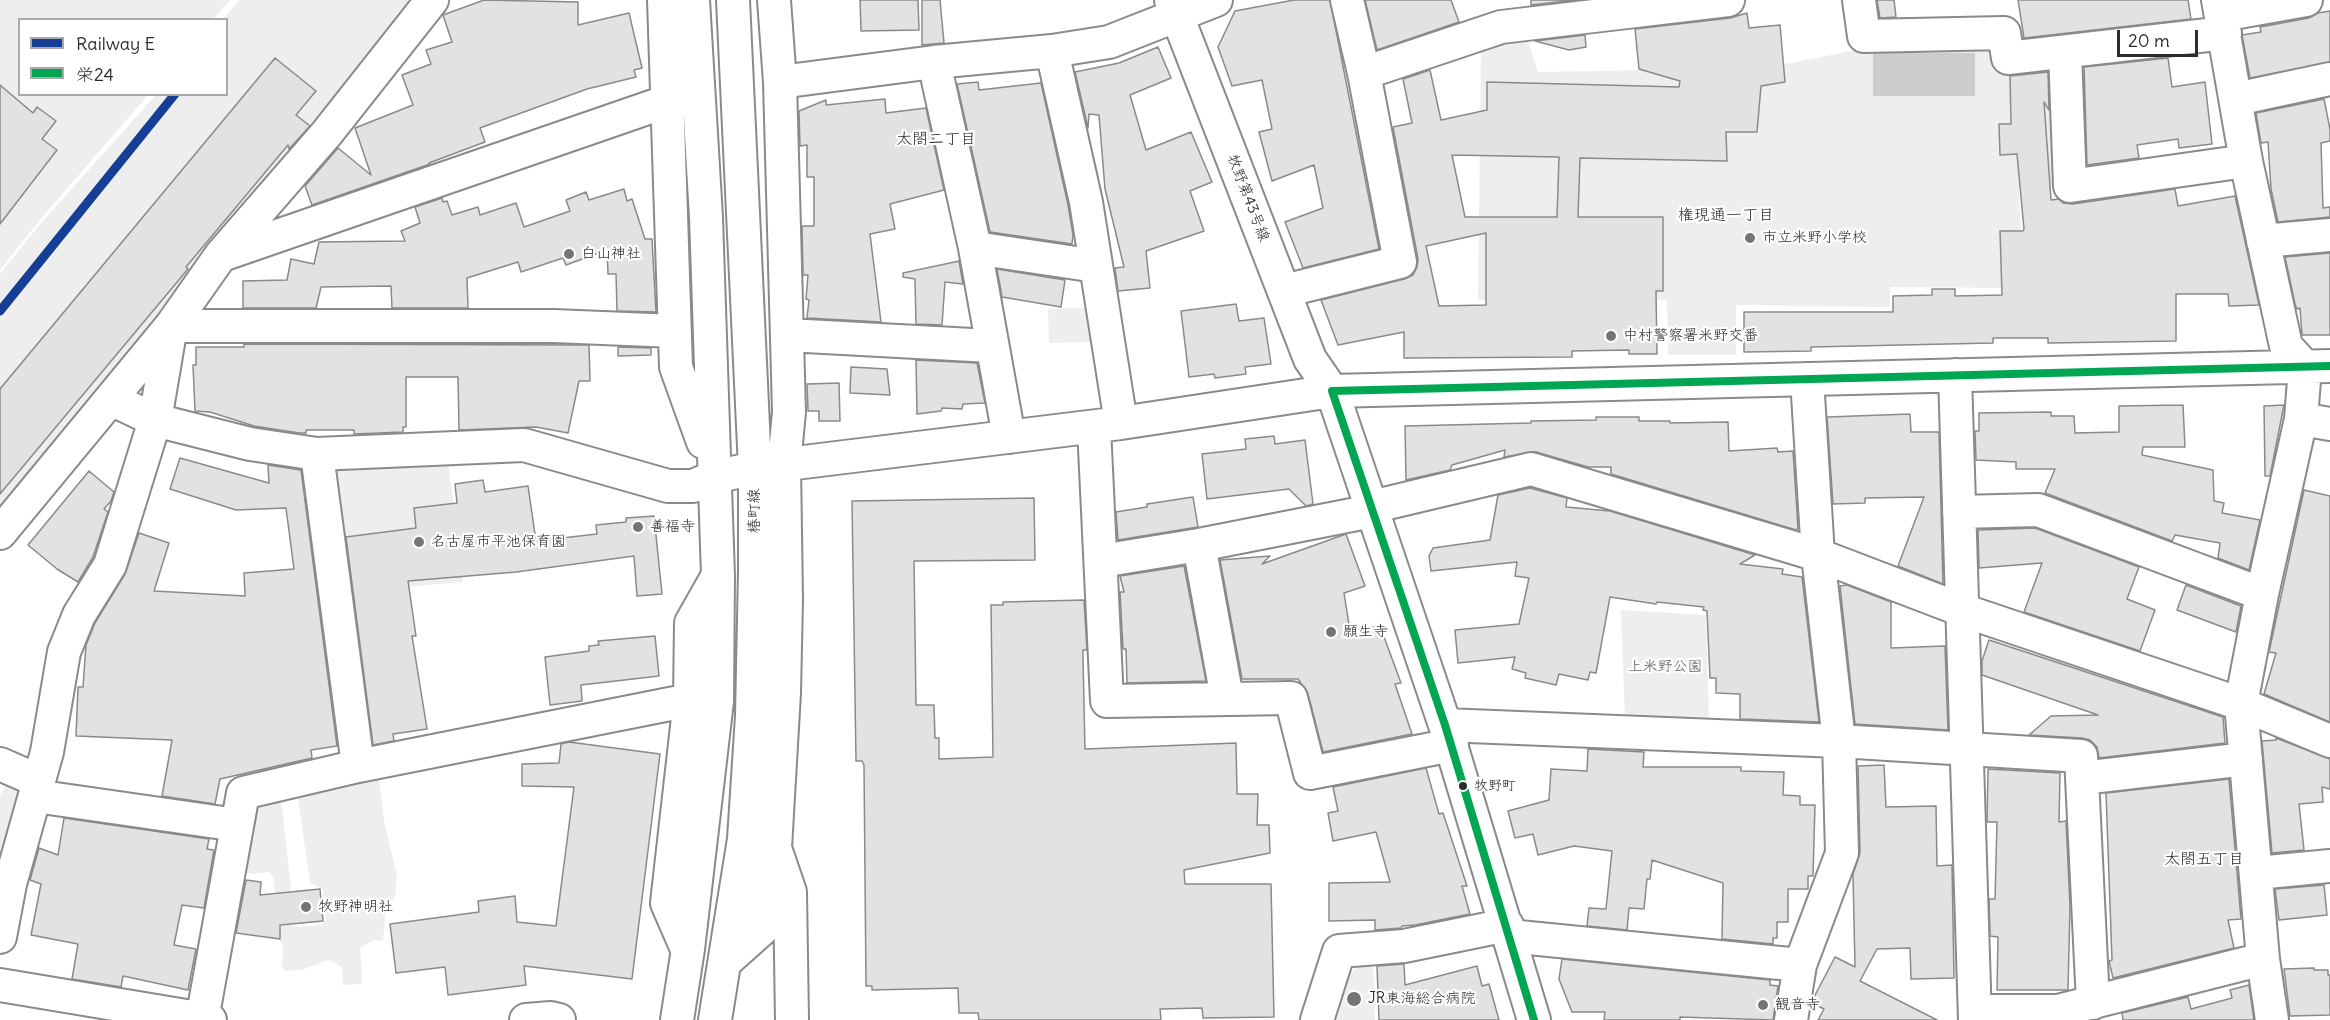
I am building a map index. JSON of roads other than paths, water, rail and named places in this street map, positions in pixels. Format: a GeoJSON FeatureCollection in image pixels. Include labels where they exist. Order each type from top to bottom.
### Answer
{"type":"FeatureCollection","features":[{"type":"Feature","properties":{"kind":"street"},"geometry":{"type":"LineString","coordinates":[[0,533],[171,326],[221,255],[327,133],[432,0]]}},
{"type":"Feature","properties":{"kind":"street"},"geometry":{"type":"LineString","coordinates":[[664,0],[676,367],[714,477]]}},
{"type":"Feature","properties":{"kind":"street"},"geometry":{"type":"LineString","coordinates":[[677,1020],[688,949],[717,701],[718,576],[706,217],[693,0]]}},
{"type":"Feature","properties":{"kind":"street","name":"椿町線"},"geometry":{"type":"LineString","coordinates":[[715,1020],[744,839],[752,716],[755,570],[769,466],[733,0]]}},
{"type":"Feature","properties":{"kind":"street"},"geometry":{"type":"LineString","coordinates":[[725,962],[762,929],[775,848],[784,693],[786,600],[769,466],[789,412],[780,82],[774,0]]}},
{"type":"Feature","properties":{"kind":"street"},"geometry":{"type":"LineString","coordinates":[[780,82],[934,62],[1052,51],[1109,42],[1174,7],[1216,0]]}},
{"type":"Feature","properties":{"kind":"street"},"geometry":{"type":"LineString","coordinates":[[1284,291],[1400,262],[1364,73],[1347,0]]}},
{"type":"Feature","properties":{"kind":"street"},"geometry":{"type":"LineString","coordinates":[[1364,73],[1501,27],[1728,0]]}},
{"type":"Feature","properties":{"kind":"street"},"geometry":{"type":"LineString","coordinates":[[1859,0],[1864,36],[2004,33],[2008,58],[2065,52],[2222,16],[2306,0]]}},
{"type":"Feature","properties":{"kind":"street","name":"牧野第43号線"},"geometry":{"type":"LineString","coordinates":[[1174,7],[1310,359],[1332,391],[1448,735],[1534,1020]]}},
{"type":"Feature","properties":{"kind":"street"},"geometry":{"type":"LineString","coordinates":[[2222,16],[2246,161],[2286,346],[2318,366]]}},
{"type":"Feature","properties":{"kind":"street"},"geometry":{"type":"LineString","coordinates":[[1052,51],[1086,202],[1096,266],[1107,425],[1101,561],[1107,701],[1291,698],[1310,773],[1448,735],[1839,741],[2081,756],[2093,1004]]}},
{"type":"Feature","properties":{"kind":"street"},"geometry":{"type":"LineString","coordinates":[[2065,52],[2070,186],[2246,161]]}},
{"type":"Feature","properties":{"kind":"street"},"geometry":{"type":"LineString","coordinates":[[934,62],[975,248],[1009,437]]}},
{"type":"Feature","properties":{"kind":"street"},"geometry":{"type":"LineString","coordinates":[[2236,99],[2330,79]]}},
{"type":"Feature","properties":{"kind":"street"},"geometry":{"type":"LineString","coordinates":[[221,255],[668,101]]}},
{"type":"Feature","properties":{"kind":"street"},"geometry":{"type":"LineString","coordinates":[[2262,241],[2330,235]]}},
{"type":"Feature","properties":{"kind":"street"},"geometry":{"type":"LineString","coordinates":[[975,248],[1096,266]]}},
{"type":"Feature","properties":{"kind":"street"},"geometry":{"type":"LineString","coordinates":[[171,326],[554,326],[675,330]]}},
{"type":"Feature","properties":{"kind":"street"},"geometry":{"type":"LineString","coordinates":[[0,937],[10,884],[47,752],[64,652],[79,615],[110,565],[155,420],[171,326]]}},
{"type":"Feature","properties":{"kind":"street"},"geometry":{"type":"LineString","coordinates":[[787,335],[991,346]]}},
{"type":"Feature","properties":{"kind":"street"},"geometry":{"type":"LineString","coordinates":[[111,399],[155,420],[250,444],[317,454],[524,446],[668,486],[693,486],[714,477],[769,466],[1107,425],[1332,391],[2318,366]]}},
{"type":"Feature","properties":{"kind":"street"},"geometry":{"type":"LineString","coordinates":[[2271,1020],[2263,959],[2241,704],[2262,594],[2316,422],[2318,366]]}},
{"type":"Feature","properties":{"kind":"street"},"geometry":{"type":"LineString","coordinates":[[1955,375],[1975,1016],[2058,1011],[2093,1004],[2263,959]]}},
{"type":"Feature","properties":{"kind":"street"},"geometry":{"type":"LineString","coordinates":[[1791,1020],[1800,964],[1842,853],[1839,741],[1818,555],[1807,379]]}},
{"type":"Feature","properties":{"kind":"street"},"geometry":{"type":"LineString","coordinates":[[317,454],[358,766]]}},
{"type":"Feature","properties":{"kind":"street"},"geometry":{"type":"LineString","coordinates":[[1101,561],[1199,545],[1371,509],[1531,469],[1818,555],[1962,610],[2241,704],[2330,741]]}},
{"type":"Feature","properties":{"kind":"street"},"geometry":{"type":"LineString","coordinates":[[1959,512],[2038,510],[2262,594]]}},
{"type":"Feature","properties":{"kind":"street"},"geometry":{"type":"LineString","coordinates":[[1199,545],[1227,698]]}},
{"type":"Feature","properties":{"kind":"street"},"geometry":{"type":"LineString","coordinates":[[755,570],[786,600]]}},
{"type":"Feature","properties":{"kind":"street"},"geometry":{"type":"LineString","coordinates":[[688,949],[667,903],[690,700],[691,623],[718,576]]}},
{"type":"Feature","properties":{"kind":"street"},"geometry":{"type":"LineString","coordinates":[[0,985],[205,1020],[243,793],[358,766],[690,700]]}},
{"type":"Feature","properties":{"kind":"street"},"geometry":{"type":"LineString","coordinates":[[2082,778],[2246,759]]}},
{"type":"Feature","properties":{"kind":"street"},"geometry":{"type":"LineString","coordinates":[[0,764],[37,789],[237,825]]}},
{"type":"Feature","properties":{"kind":"street"},"geometry":{"type":"LineString","coordinates":[[775,848],[790,892],[792,1020]]}},
{"type":"Feature","properties":{"kind":"street"},"geometry":{"type":"LineString","coordinates":[[2257,873],[2330,866]]}},
{"type":"Feature","properties":{"kind":"street"},"geometry":{"type":"LineString","coordinates":[[1317,1020],[1339,951],[1404,946],[1508,931],[1800,964]]}},
{"type":"Feature","properties":{"kind":"street"},"geometry":{"type":"LineString","coordinates":[[526,1020],[551,1018],[559,1020]]}},
{"type":"Feature","properties":{"kind":"rail line","name":"E"},"geometry":{"type":"LineString","coordinates":[[0,311],[173,96]]}},
{"type":"Feature","properties":{"kind":"place","name":"市立米野小学校"},"geometry":{"type":"Point","coordinates":[1750,238]}},
{"type":"Feature","properties":{"kind":"place","name":"白山神社"},"geometry":{"type":"Point","coordinates":[569,254]}},
{"type":"Feature","properties":{"kind":"place","name":"中村警察署米野交番"},"geometry":{"type":"Point","coordinates":[1611,336]}},
{"type":"Feature","properties":{"kind":"place","name":"善福寺"},"geometry":{"type":"Point","coordinates":[638,527]}},
{"type":"Feature","properties":{"kind":"place","name":"名古屋市平池保育園"},"geometry":{"type":"Point","coordinates":[419,542]}},
{"type":"Feature","properties":{"kind":"place","name":"願生寺"},"geometry":{"type":"Point","coordinates":[1331,632]}},
{"type":"Feature","properties":{"kind":"place","name":"牧野町"},"geometry":{"type":"Point","coordinates":[1463,786]}},
{"type":"Feature","properties":{"kind":"place","name":"牧野神明社"},"geometry":{"type":"Point","coordinates":[306,907]}},
{"type":"Feature","properties":{"kind":"place","name":"JR東海総合病院"},"geometry":{"type":"Point","coordinates":[1354,999]}},
{"type":"Feature","properties":{"kind":"place","name":"観音寺"},"geometry":{"type":"Point","coordinates":[1763,1005]}},
{"type":"Feature","properties":{"kind":"district","name":"太閤二丁目"},"geometry":{"type":"Point","coordinates":[936,139]}},
{"type":"Feature","properties":{"kind":"district","name":"権現通一丁目"},"geometry":{"type":"Point","coordinates":[1726,215]}},
{"type":"Feature","properties":{"kind":"district","name":"太閤五丁目"},"geometry":{"type":"Point","coordinates":[2204,859]}},
{"type":"Feature","properties":{"kind":"park label","name":"上米野公園"},"geometry":{"type":"Point","coordinates":[1665,667]}}]}
